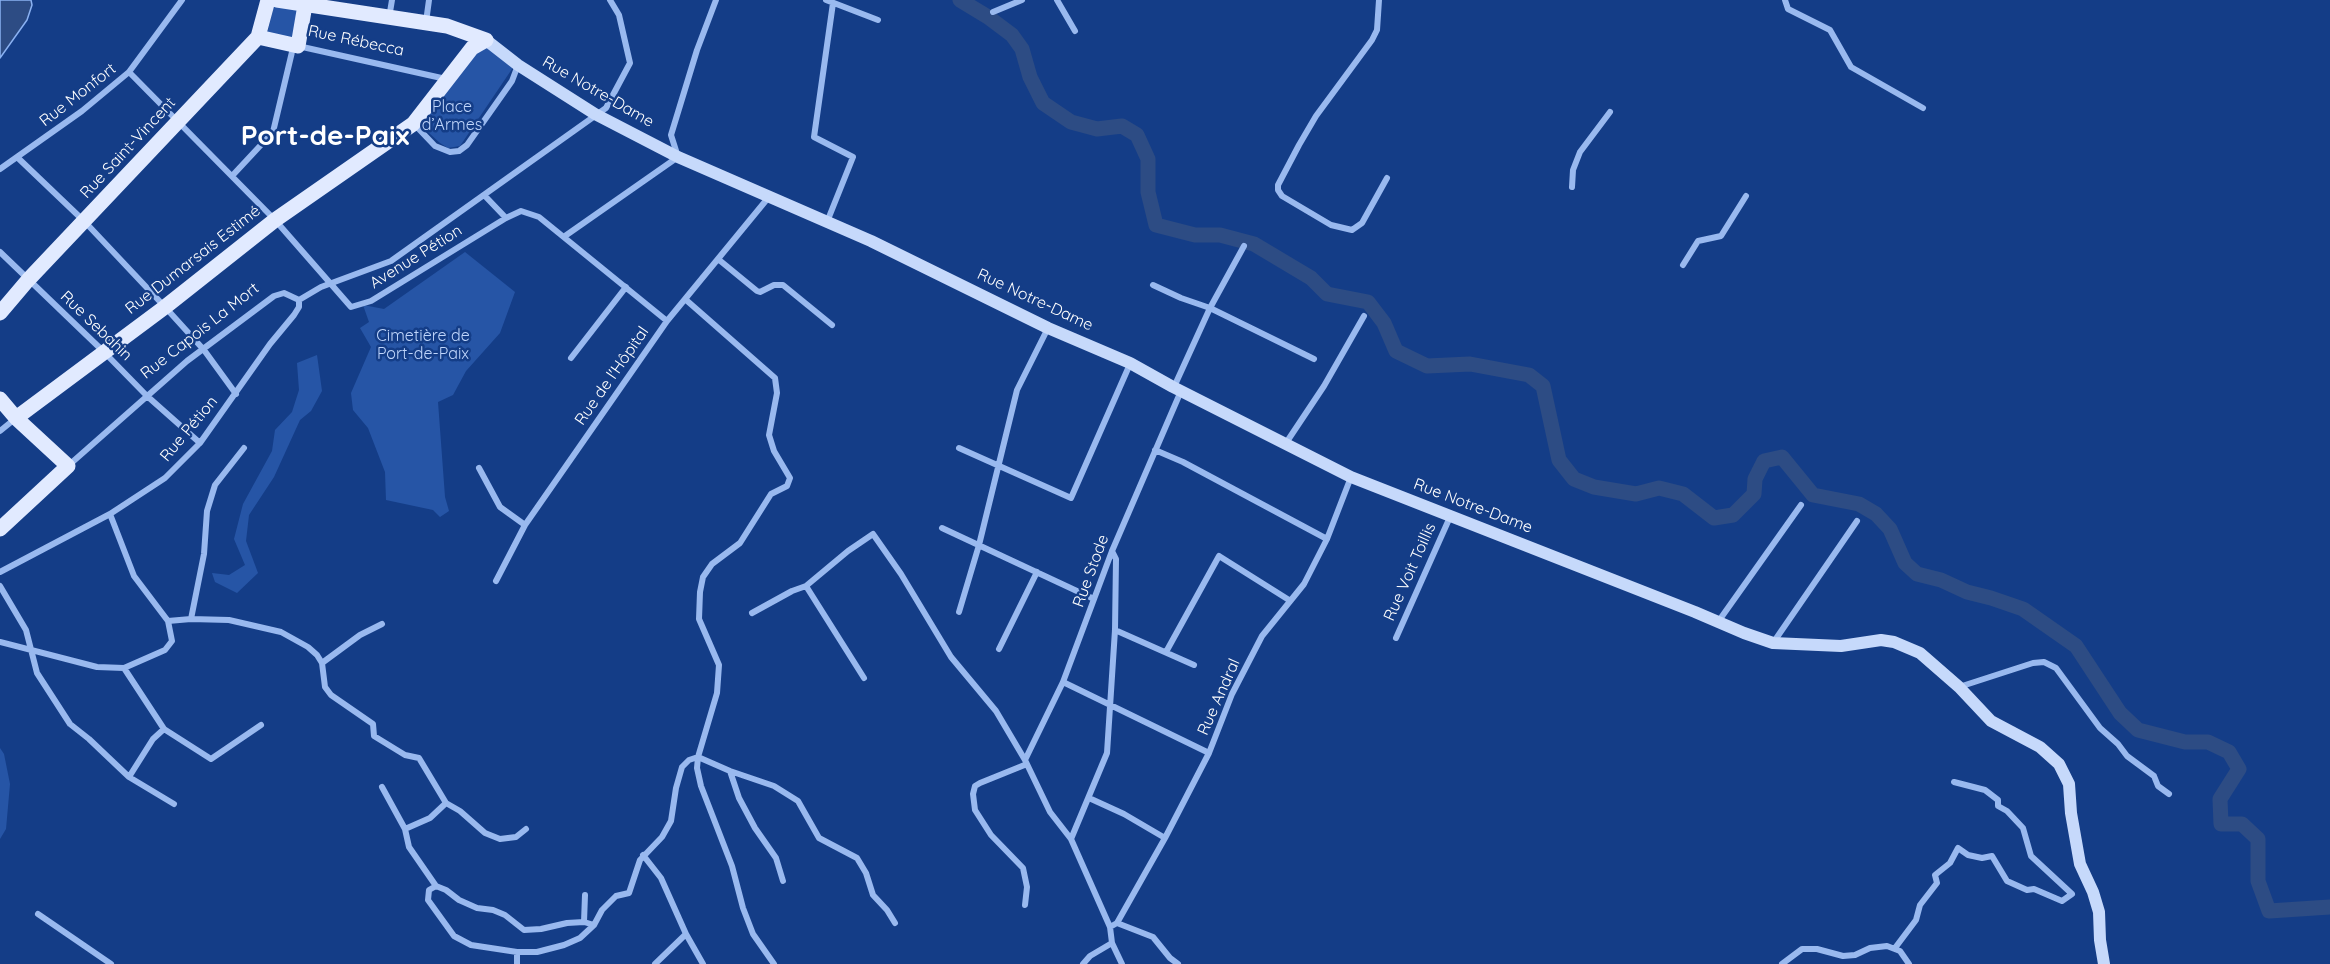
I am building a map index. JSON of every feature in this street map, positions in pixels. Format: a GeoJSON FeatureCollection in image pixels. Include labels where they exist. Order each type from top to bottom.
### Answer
{"type":"FeatureCollection","features":[{"type":"Feature","properties":{"kind":"main road","name":"Rue Saint-Vincent"},"geometry":{"type":"LineString","coordinates":[[0,313],[28,280],[258,37],[268,0]]}},
{"type":"Feature","properties":{"kind":"main road","name":"Rue Notre-Dame"},"geometry":{"type":"LineString","coordinates":[[277,0],[305,2],[447,26],[486,40]]}},
{"type":"Feature","properties":{"kind":"main road"},"geometry":{"type":"LineString","coordinates":[[298,46],[305,2]]}},
{"type":"Feature","properties":{"kind":"main road","name":"Rue Rébecca"},"geometry":{"type":"LineString","coordinates":[[258,37],[298,46]]}},
{"type":"Feature","properties":{"kind":"main road","name":"Rue Dumarsais Estimé"},"geometry":{"type":"LineString","coordinates":[[16,418],[165,307],[275,220],[413,124],[472,48],[486,40]]}},
{"type":"Feature","properties":{"kind":"main road"},"geometry":{"type":"LineString","coordinates":[[0,399],[16,418],[68,466]]}},
{"type":"Feature","properties":{"kind":"main road","name":"Rue Capois La Mort"},"geometry":{"type":"LineString","coordinates":[[0,529],[68,466]]}},
{"type":"Feature","properties":{"kind":"street","name":"Rue Monfort"},"geometry":{"type":"LineString","coordinates":[[0,169],[82,111],[129,72],[182,0]]}},
{"type":"Feature","properties":{"kind":"street"},"geometry":{"type":"LineString","coordinates":[[389,18],[392,0]]}},
{"type":"Feature","properties":{"kind":"street"},"geometry":{"type":"LineString","coordinates":[[426,22],[429,0]]}},
{"type":"Feature","properties":{"kind":"street"},"geometry":{"type":"LineString","coordinates":[[299,300],[331,284],[391,261],[606,108],[630,63],[619,15],[610,0]]}},
{"type":"Feature","properties":{"kind":"street"},"geometry":{"type":"LineString","coordinates":[[565,236],[678,157],[671,135],[696,50],[716,0]]}},
{"type":"Feature","properties":{"kind":"street"},"geometry":{"type":"LineString","coordinates":[[993,12],[1022,0]]}},
{"type":"Feature","properties":{"kind":"street"},"geometry":{"type":"LineString","coordinates":[[1057,0],[1075,31]]}},
{"type":"Feature","properties":{"kind":"street"},"geometry":{"type":"LineString","coordinates":[[1379,0],[1377,30],[1372,40],[1316,116],[1278,185],[1278,190],[1282,196],[1331,225],[1352,230],[1362,223],[1387,178]]}},
{"type":"Feature","properties":{"kind":"street"},"geometry":{"type":"LineString","coordinates":[[1785,0],[1788,9],[1830,30],[1851,67],[1923,108]]}},
{"type":"Feature","properties":{"kind":"street"},"geometry":{"type":"LineString","coordinates":[[827,223],[853,157],[814,137],[830,2],[878,20]]}},
{"type":"Feature","properties":{"kind":"street","name":"Rue Notre-Dame"},"geometry":{"type":"LineString","coordinates":[[486,40],[518,65],[595,114],[678,157],[871,241],[1048,328],[1130,363],[1351,477],[1777,644],[1841,646],[1881,640],[1894,642],[1920,652],[1959,687],[1991,721],[2040,747],[2060,764],[2069,784],[2072,824],[2080,864],[2099,912],[2104,964]]}},
{"type":"Feature","properties":{"kind":"street"},"geometry":{"type":"LineString","coordinates":[[232,176],[273,132],[292,52],[298,46]]}},
{"type":"Feature","properties":{"kind":"street","name":"Rue Rébecca"},"geometry":{"type":"LineString","coordinates":[[298,46],[446,79]]}},
{"type":"Feature","properties":{"kind":"street"},"geometry":{"type":"LineString","coordinates":[[413,124],[435,146],[450,152],[459,151],[467,146],[506,90],[518,65]]}},
{"type":"Feature","properties":{"kind":"street","name":"Avenue Pétion"},"geometry":{"type":"LineString","coordinates":[[129,72],[275,220],[351,307],[371,301],[506,218],[521,212],[539,217],[565,236],[667,321]]}},
{"type":"Feature","properties":{"kind":"street"},"geometry":{"type":"LineString","coordinates":[[1572,187],[1573,170],[1580,152],[1610,112]]}},
{"type":"Feature","properties":{"kind":"street"},"geometry":{"type":"LineString","coordinates":[[18,158],[85,222],[165,307],[204,350],[236,394]]}},
{"type":"Feature","properties":{"kind":"street"},"geometry":{"type":"LineString","coordinates":[[485,196],[506,218]]}},
{"type":"Feature","properties":{"kind":"street"},"geometry":{"type":"LineString","coordinates":[[1683,265],[1698,241],[1721,236],[1746,196]]}},
{"type":"Feature","properties":{"kind":"street","name":"Rue de l'Hôpital"},"geometry":{"type":"LineString","coordinates":[[496,581],[525,525],[667,321],[768,198]]}},
{"type":"Feature","properties":{"kind":"street","name":"Rue Stode"},"geometry":{"type":"LineString","coordinates":[[1026,762],[1063,682],[1112,551],[1155,450],[1210,308],[1244,246]]}},
{"type":"Feature","properties":{"kind":"street","name":"Rue Sebahin"},"geometry":{"type":"LineString","coordinates":[[0,252],[104,351],[147,396],[200,443]]}},
{"type":"Feature","properties":{"kind":"street"},"geometry":{"type":"LineString","coordinates":[[718,259],[757,291],[774,285],[783,285],[832,325]]}},
{"type":"Feature","properties":{"kind":"street"},"geometry":{"type":"LineString","coordinates":[[1153,285],[1180,298],[1210,308],[1314,359]]}},
{"type":"Feature","properties":{"kind":"street"},"geometry":{"type":"LineString","coordinates":[[571,358],[626,287]]}},
{"type":"Feature","properties":{"kind":"street","name":"Rue Capois La Mort"},"geometry":{"type":"LineString","coordinates":[[68,466],[187,361],[274,296],[284,292],[299,300]]}},
{"type":"Feature","properties":{"kind":"street"},"geometry":{"type":"LineString","coordinates":[[685,299],[774,378],[777,393],[770,435],[774,451],[790,478],[787,486],[771,495],[740,543],[712,564],[703,577],[699,619],[719,666],[717,693],[698,757],[697,768],[701,786],[732,866],[743,908],[753,934],[774,964]]}},
{"type":"Feature","properties":{"kind":"street","name":"Rue Pétion"},"geometry":{"type":"LineString","coordinates":[[0,572],[110,514],[165,478],[200,443],[270,344],[294,315],[299,307],[299,300]]}},
{"type":"Feature","properties":{"kind":"street"},"geometry":{"type":"LineString","coordinates":[[1285,444],[1323,386],[1364,315]]}},
{"type":"Feature","properties":{"kind":"street"},"geometry":{"type":"LineString","coordinates":[[959,612],[979,545],[1017,390],[1048,328]]}},
{"type":"Feature","properties":{"kind":"street"},"geometry":{"type":"LineString","coordinates":[[959,448],[1071,498],[1130,363]]}},
{"type":"Feature","properties":{"kind":"street","name":"Rue Dumarsais Estimé"},"geometry":{"type":"LineString","coordinates":[[0,431],[16,418]]}},
{"type":"Feature","properties":{"kind":"street"},"geometry":{"type":"LineString","coordinates":[[191,619],[204,554],[207,511],[211,496],[223,474],[244,448]]}},
{"type":"Feature","properties":{"kind":"street"},"geometry":{"type":"LineString","coordinates":[[1155,450],[1183,462],[1327,539]]}},
{"type":"Feature","properties":{"kind":"street"},"geometry":{"type":"LineString","coordinates":[[479,468],[500,507],[525,525]]}},
{"type":"Feature","properties":{"kind":"street","name":"Rue Andral"},"geometry":{"type":"LineString","coordinates":[[1117,923],[1209,753],[1232,694],[1262,636],[1304,584],[1327,539],[1351,477]]}},
{"type":"Feature","properties":{"kind":"street"},"geometry":{"type":"LineString","coordinates":[[1718,622],[1801,505]]}},
{"type":"Feature","properties":{"kind":"street"},"geometry":{"type":"LineString","coordinates":[[0,642],[97,667],[123,668],[170,646],[168,621],[134,576],[110,514]]}},
{"type":"Feature","properties":{"kind":"street","name":"Rue Voit Toillis"},"geometry":{"type":"LineString","coordinates":[[1396,638],[1450,517]]}},
{"type":"Feature","properties":{"kind":"street"},"geometry":{"type":"LineString","coordinates":[[1777,644],[1857,521]]}},
{"type":"Feature","properties":{"kind":"street"},"geometry":{"type":"LineString","coordinates":[[942,528],[1094,599]]}},
{"type":"Feature","properties":{"kind":"street"},"geometry":{"type":"LineString","coordinates":[[752,614],[792,591],[806,586],[848,551],[873,534],[901,574],[951,657],[996,711],[1026,762],[1050,812],[1071,839],[1110,927],[1112,944],[1122,964]]}},
{"type":"Feature","properties":{"kind":"street"},"geometry":{"type":"LineString","coordinates":[[1071,839],[1107,753],[1115,630],[1116,560],[1112,551]]}},
{"type":"Feature","properties":{"kind":"street"},"geometry":{"type":"LineString","coordinates":[[1166,652],[1219,556],[1289,600]]}},
{"type":"Feature","properties":{"kind":"street"},"geometry":{"type":"LineString","coordinates":[[999,649],[1037,572]]}},
{"type":"Feature","properties":{"kind":"street"},"geometry":{"type":"LineString","coordinates":[[0,586],[26,630],[37,673],[70,724],[129,777],[174,804]]}},
{"type":"Feature","properties":{"kind":"street"},"geometry":{"type":"LineString","coordinates":[[806,586],[864,678]]}},
{"type":"Feature","properties":{"kind":"street"},"geometry":{"type":"LineString","coordinates":[[168,621],[229,620],[281,632],[308,647],[322,663],[325,687],[331,695],[373,724],[374,736],[405,755],[419,758],[446,803],[460,811],[485,833],[500,839],[516,837],[526,829]]}},
{"type":"Feature","properties":{"kind":"street"},"geometry":{"type":"LineString","coordinates":[[322,663],[360,635],[382,624]]}},
{"type":"Feature","properties":{"kind":"street"},"geometry":{"type":"LineString","coordinates":[[1115,630],[1194,665]]}},
{"type":"Feature","properties":{"kind":"street"},"geometry":{"type":"LineString","coordinates":[[1959,687],[2032,663],[2044,662],[2056,668],[2100,728],[2118,744],[2127,756],[2154,776],[2158,786],[2169,794]]}},
{"type":"Feature","properties":{"kind":"street"},"geometry":{"type":"LineString","coordinates":[[123,668],[164,729],[211,759],[261,725]]}},
{"type":"Feature","properties":{"kind":"street"},"geometry":{"type":"LineString","coordinates":[[1063,682],[1209,753]]}},
{"type":"Feature","properties":{"kind":"street"},"geometry":{"type":"LineString","coordinates":[[129,777],[153,739],[164,729]]}},
{"type":"Feature","properties":{"kind":"street"},"geometry":{"type":"LineString","coordinates":[[436,886],[429,890],[428,900],[454,936],[471,945],[518,952],[537,952],[580,938],[594,925],[602,910],[616,896],[630,893],[643,855],[662,837],[671,821],[682,767],[689,760],[698,757],[774,786],[798,801],[819,838],[857,858],[866,873],[873,895],[896,923]]}},
{"type":"Feature","properties":{"kind":"street"},"geometry":{"type":"LineString","coordinates":[[1025,905],[1027,887],[1023,868],[991,835],[975,810],[973,794],[975,786],[1026,762]]}},
{"type":"Feature","properties":{"kind":"street"},"geometry":{"type":"LineString","coordinates":[[730,771],[739,798],[755,828],[776,858],[783,881]]}},
{"type":"Feature","properties":{"kind":"street"},"geometry":{"type":"LineString","coordinates":[[1896,948],[1916,920],[1920,905],[1937,883],[1935,875],[1950,863],[1958,848],[1968,855],[1982,858],[1992,856],[2007,881],[2027,890],[2034,889],[2062,902],[2072,894],[2031,856],[2023,828],[2007,811],[1998,806],[1998,800],[1985,790],[1954,782]]}},
{"type":"Feature","properties":{"kind":"street"},"geometry":{"type":"LineString","coordinates":[[382,787],[405,829],[409,847],[436,886],[477,909],[493,910],[505,915],[524,930],[584,922],[594,925]]}},
{"type":"Feature","properties":{"kind":"street"},"geometry":{"type":"LineString","coordinates":[[1089,798],[1124,814],[1165,838]]}},
{"type":"Feature","properties":{"kind":"street"},"geometry":{"type":"LineString","coordinates":[[405,829],[430,818],[446,803]]}},
{"type":"Feature","properties":{"kind":"street"},"geometry":{"type":"LineString","coordinates":[[643,855],[661,878],[686,934],[703,964]]}},
{"type":"Feature","properties":{"kind":"street"},"geometry":{"type":"LineString","coordinates":[[584,922],[585,895]]}},
{"type":"Feature","properties":{"kind":"street"},"geometry":{"type":"LineString","coordinates":[[38,914],[111,964]]}},
{"type":"Feature","properties":{"kind":"street"},"geometry":{"type":"LineString","coordinates":[[1110,927],[1117,923],[1153,938],[1178,964]]}},
{"type":"Feature","properties":{"kind":"street"},"geometry":{"type":"LineString","coordinates":[[654,964],[686,934]]}},
{"type":"Feature","properties":{"kind":"street"},"geometry":{"type":"LineString","coordinates":[[1083,964],[1089,956],[1112,944]]}},
{"type":"Feature","properties":{"kind":"street"},"geometry":{"type":"LineString","coordinates":[[1782,964],[1802,949],[1817,949],[1843,956],[1855,955],[1870,948],[1887,946],[1896,948],[1909,964]]}},
{"type":"Feature","properties":{"kind":"street"},"geometry":{"type":"LineString","coordinates":[[517,964],[518,952]]}},
{"type":"Feature","properties":{"kind":"green space"},"geometry":{"type":"Polygon","coordinates":[[[275,2],[301,9],[296,44],[266,38],[275,2]]]}},
{"type":"Feature","properties":{"kind":"green space","name":"Place d’Armes"},"geometry":{"type":"Polygon","coordinates":[[[486,43],[514,66],[460,146],[448,148],[418,123],[473,50],[486,43]]]}},
{"type":"Feature","properties":{"kind":"green space","name":"Cimetière de Port-de-Paix"},"geometry":{"type":"Polygon","coordinates":[[[465,252],[515,292],[500,333],[466,371],[453,395],[438,402],[445,497],[449,511],[440,517],[433,510],[386,500],[385,472],[368,428],[353,410],[351,393],[371,347],[360,328],[369,322],[363,305],[384,309],[465,252]]]}},
{"type":"Feature","properties":{"kind":"green space"},"geometry":{"type":"Polygon","coordinates":[[[317,355],[322,391],[311,411],[300,420],[274,477],[249,515],[246,541],[258,573],[237,593],[215,582],[212,573],[229,575],[245,565],[234,539],[243,504],[272,451],[275,430],[292,412],[299,390],[297,363],[317,355]]]}},
{"type":"Feature","properties":{"kind":"green space"},"geometry":{"type":"Polygon","coordinates":[[[0,748],[4,754],[10,784],[6,829],[0,839],[0,748]]]}},
{"type":"Feature","properties":{"kind":"shaded area"},"geometry":{"type":"Polygon","coordinates":[[[0,0],[31,0],[32,5],[27,20],[0,58],[0,0]]]}},
{"type":"Feature","properties":{"kind":"waterway"},"geometry":{"type":"LineString","coordinates":[[960,0],[1012,35],[1022,49],[1030,77],[1043,103],[1071,122],[1097,129],[1122,126],[1137,135],[1148,159],[1148,192],[1156,225],[1195,235],[1220,235],[1254,244],[1311,278],[1327,294],[1368,302],[1384,323],[1396,351],[1427,366],[1470,364],[1529,375],[1543,386],[1559,460],[1574,479],[1594,487],[1636,494],[1659,488],[1683,494],[1714,518],[1733,515],[1754,494],[1755,479],[1764,461],[1782,457],[1813,495],[1859,504],[1876,514],[1890,529],[1905,563],[1917,574],[1941,580],[1967,592],[2023,609],[2076,646],[2120,713],[2138,730],[2185,742],[2208,742],[2229,752],[2239,769],[2220,799],[2221,824],[2242,824],[2258,839],[2258,881],[2269,911],[2330,907]]}},
{"type":"Feature","properties":{"kind":"district","name":"Port-de-Paix"},"geometry":{"type":"Point","coordinates":[325,137]}}]}
